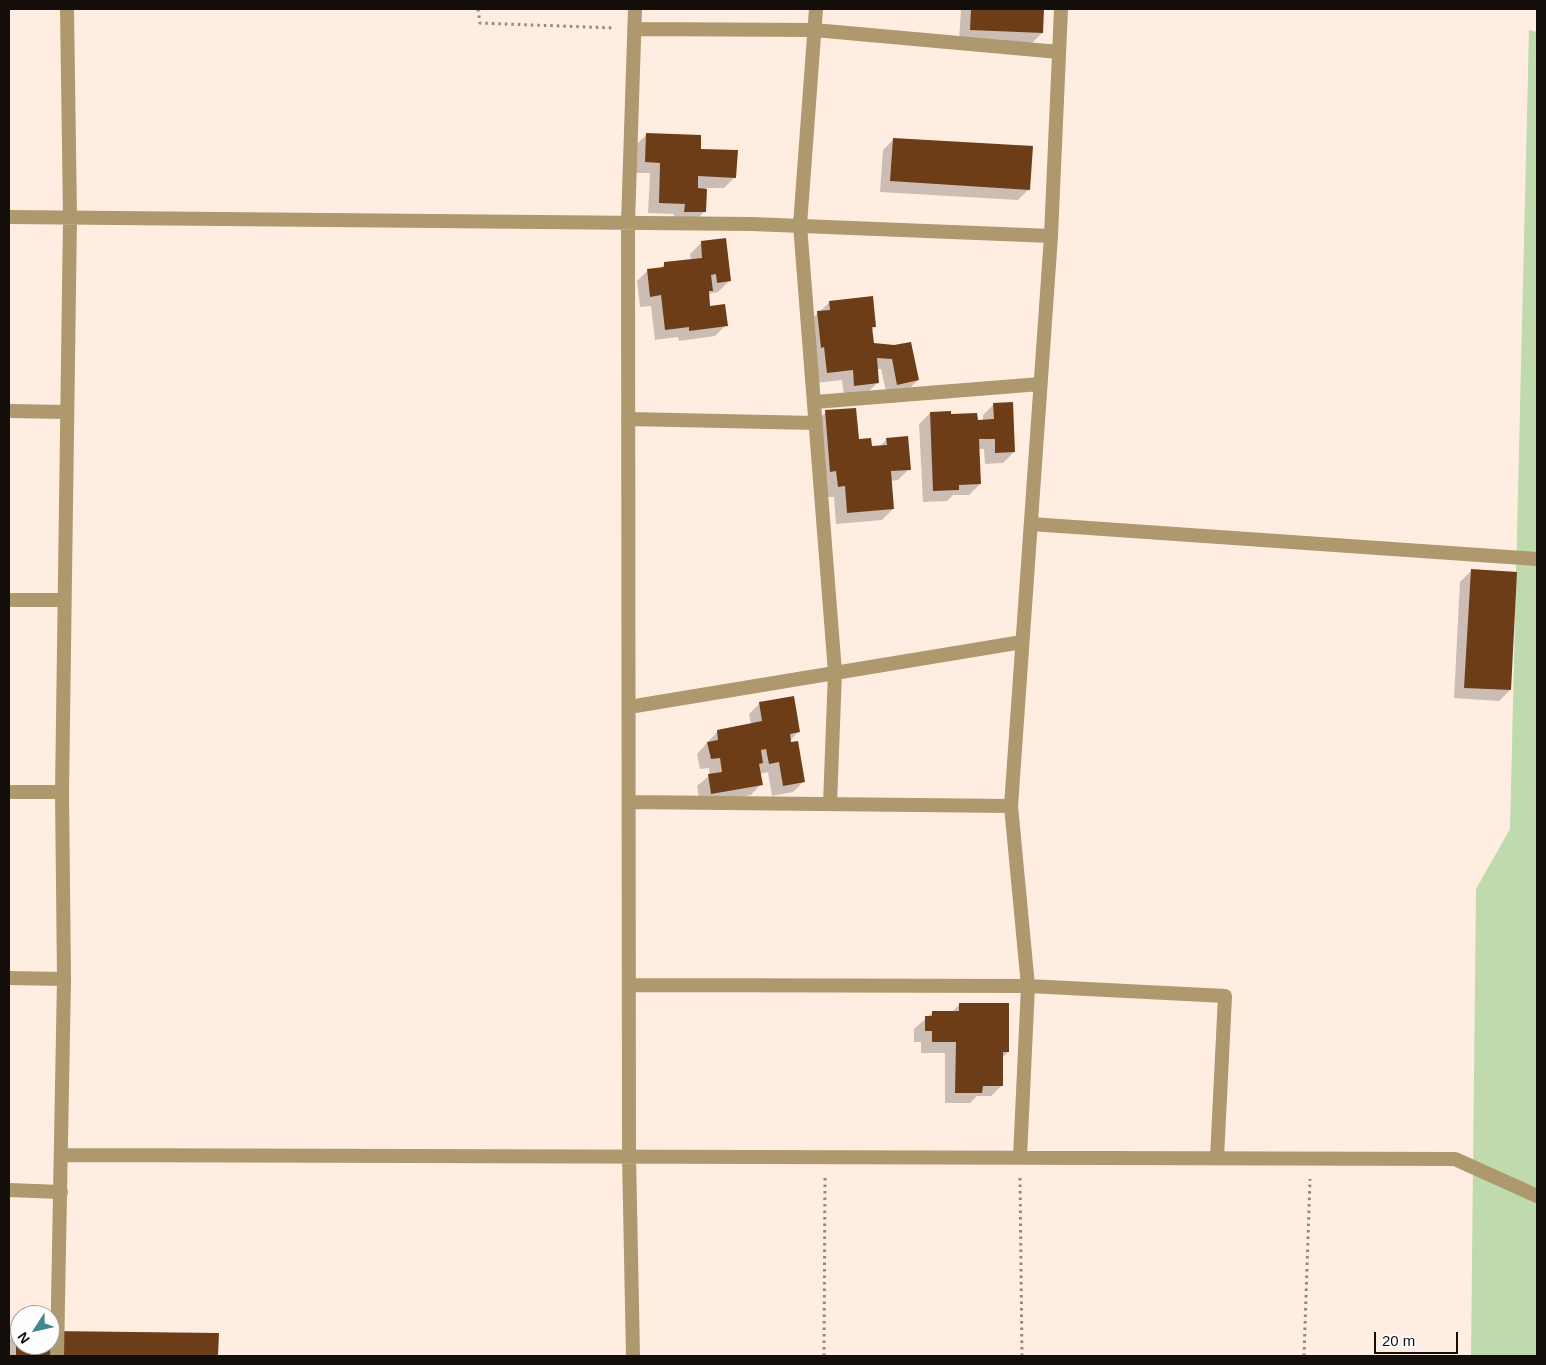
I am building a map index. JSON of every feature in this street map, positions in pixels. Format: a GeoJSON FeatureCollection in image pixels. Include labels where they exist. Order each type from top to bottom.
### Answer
{"type":"FeatureCollection","features":[{"type":"Feature","properties":{"kind":"street"},"geometry":{"type":"LineString","coordinates":[[57,1356],[62,1155],[64,978],[62,792],[70,217],[67,9]]}},
{"type":"Feature","properties":{"kind":"street"},"geometry":{"type":"LineString","coordinates":[[633,1356],[629,1155],[628,223],[635,9]]}},
{"type":"Feature","properties":{"kind":"street"},"geometry":{"type":"LineString","coordinates":[[816,9],[800,225],[835,672],[830,804]]}},
{"type":"Feature","properties":{"kind":"street"},"geometry":{"type":"LineString","coordinates":[[1020,1157],[1028,986],[1011,806],[1051,236],[1061,9]]}},
{"type":"Feature","properties":{"kind":"street"},"geometry":{"type":"LineString","coordinates":[[634,28],[814,30],[1059,52]]}},
{"type":"Feature","properties":{"kind":"street"},"geometry":{"type":"LineString","coordinates":[[9,217],[800,225],[1051,236]]}},
{"type":"Feature","properties":{"kind":"street"},"geometry":{"type":"LineString","coordinates":[[814,402],[1040,384]]}},
{"type":"Feature","properties":{"kind":"street"},"geometry":{"type":"LineString","coordinates":[[9,411],[67,412]]}},
{"type":"Feature","properties":{"kind":"street"},"geometry":{"type":"LineString","coordinates":[[628,419],[816,423]]}},
{"type":"Feature","properties":{"kind":"street"},"geometry":{"type":"LineString","coordinates":[[1030,524],[1537,559]]}},
{"type":"Feature","properties":{"kind":"street"},"geometry":{"type":"LineString","coordinates":[[9,600],[64,600]]}},
{"type":"Feature","properties":{"kind":"street"},"geometry":{"type":"LineString","coordinates":[[629,706],[1022,642]]}},
{"type":"Feature","properties":{"kind":"street"},"geometry":{"type":"LineString","coordinates":[[9,792],[62,792]]}},
{"type":"Feature","properties":{"kind":"street"},"geometry":{"type":"LineString","coordinates":[[629,802],[1011,806]]}},
{"type":"Feature","properties":{"kind":"street"},"geometry":{"type":"LineString","coordinates":[[9,978],[64,978]]}},
{"type":"Feature","properties":{"kind":"street"},"geometry":{"type":"LineString","coordinates":[[629,985],[1028,986],[1225,996],[1217,1158]]}},
{"type":"Feature","properties":{"kind":"street"},"geometry":{"type":"LineString","coordinates":[[62,1155],[629,1155],[1455,1159],[1537,1196]]}},
{"type":"Feature","properties":{"kind":"street"},"geometry":{"type":"LineString","coordinates":[[9,1190],[61,1192]]}},
{"type":"Feature","properties":{"kind":"path"},"geometry":{"type":"LineString","coordinates":[[478,9],[480,23],[634,28]]}},
{"type":"Feature","properties":{"kind":"path"},"geometry":{"type":"LineString","coordinates":[[824,1356],[825,1156]]}},
{"type":"Feature","properties":{"kind":"path"},"geometry":{"type":"LineString","coordinates":[[1020,1157],[1022,1356]]}},
{"type":"Feature","properties":{"kind":"path"},"geometry":{"type":"LineString","coordinates":[[1304,1356],[1311,1158]]}},
{"type":"Feature","properties":{"kind":"green space"},"geometry":{"type":"Polygon","coordinates":[[[1529,30],[1537,32],[1537,1356],[1471,1356],[1476,889],[1510,829],[1529,30]]]}},
{"type":"Feature","properties":{"kind":"building"},"geometry":{"type":"Polygon","coordinates":[[[971,9],[1044,9],[1043,33],[970,30],[971,9]]]}},
{"type":"Feature","properties":{"kind":"building"},"geometry":{"type":"Polygon","coordinates":[[[646,133],[701,135],[701,149],[738,150],[736,178],[698,176],[698,188],[707,189],[706,212],[684,212],[685,204],[659,203],[660,163],[645,162],[646,133]]]}},
{"type":"Feature","properties":{"kind":"building"},"geometry":{"type":"Polygon","coordinates":[[[893,138],[1033,146],[1030,190],[890,181],[893,138]]]}},
{"type":"Feature","properties":{"kind":"building"},"geometry":{"type":"Polygon","coordinates":[[[726,238],[731,281],[717,283],[716,274],[711,275],[713,291],[709,291],[710,306],[725,304],[728,326],[689,331],[689,327],[665,330],[661,295],[650,297],[647,269],[664,267],[664,262],[702,258],[701,241],[726,238]]]}},
{"type":"Feature","properties":{"kind":"building"},"geometry":{"type":"Polygon","coordinates":[[[873,296],[876,327],[872,327],[874,343],[894,345],[911,342],[919,380],[897,385],[892,359],[877,358],[879,383],[854,386],[853,370],[827,373],[824,347],[821,348],[817,311],[830,310],[829,301],[873,296]]]}},
{"type":"Feature","properties":{"kind":"building"},"geometry":{"type":"Polygon","coordinates":[[[1013,402],[1015,452],[995,453],[995,439],[979,439],[981,484],[959,485],[959,490],[933,491],[930,412],[951,411],[951,414],[977,413],[978,420],[994,419],[993,403],[1013,402]]]}},
{"type":"Feature","properties":{"kind":"building"},"geometry":{"type":"Polygon","coordinates":[[[856,408],[859,439],[871,438],[872,446],[887,445],[886,438],[908,436],[911,470],[891,471],[894,509],[847,513],[845,486],[838,487],[836,471],[830,472],[825,410],[856,408]]]}},
{"type":"Feature","properties":{"kind":"building"},"geometry":{"type":"Polygon","coordinates":[[[1471,569],[1517,572],[1511,690],[1464,688],[1471,569]]]}},
{"type":"Feature","properties":{"kind":"building"},"geometry":{"type":"Polygon","coordinates":[[[794,696],[800,732],[790,734],[791,742],[798,741],[805,782],[783,786],[779,762],[769,764],[766,749],[761,750],[763,763],[759,764],[763,785],[711,794],[708,774],[722,772],[720,758],[711,759],[707,742],[718,740],[717,730],[762,721],[759,702],[794,696]]]}},
{"type":"Feature","properties":{"kind":"building"},"geometry":{"type":"Polygon","coordinates":[[[959,1003],[1009,1003],[1009,1052],[1003,1052],[1003,1086],[983,1086],[982,1093],[955,1093],[956,1042],[932,1042],[932,1031],[925,1031],[925,1016],[932,1016],[932,1011],[959,1011],[959,1003]]]}},
{"type":"Feature","properties":{"kind":"building"},"geometry":{"type":"Polygon","coordinates":[[[60,1331],[219,1333],[218,1356],[16,1356],[60,1355],[60,1331]]]}}]}
